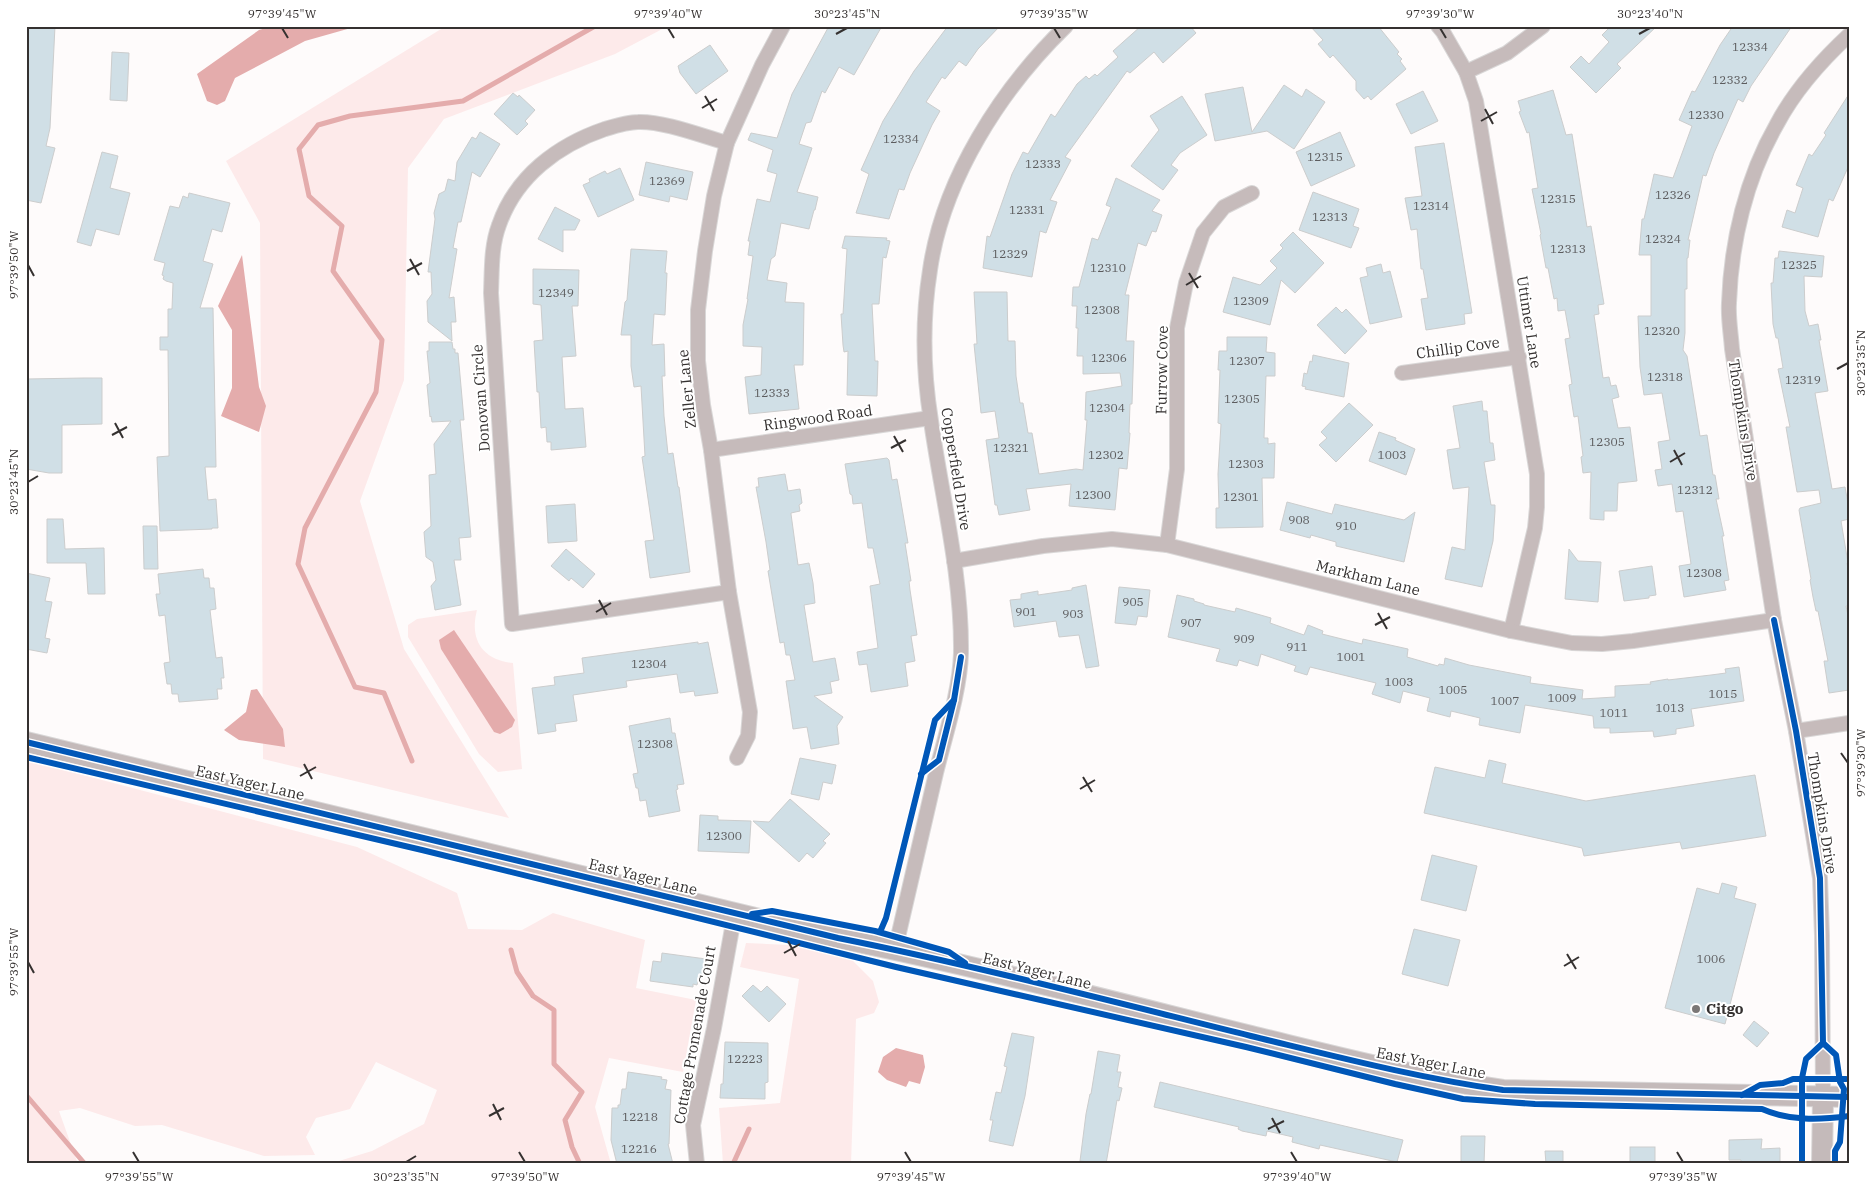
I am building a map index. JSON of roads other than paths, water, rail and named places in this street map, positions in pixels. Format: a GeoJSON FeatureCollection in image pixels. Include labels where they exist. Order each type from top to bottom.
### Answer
{"type":"FeatureCollection","features":[{"type":"Feature","properties":{"kind":"street","name":"Zeller Lane"},"geometry":{"type":"LineString","coordinates":[[737,758],[748,736],[750,712],[729,592],[711,450],[703,405],[698,361],[698,310],[714,196],[727,143],[762,65],[782,26]]}},
{"type":"Feature","properties":{"kind":"street","name":"Copperfield Drive"},"geometry":{"type":"LineString","coordinates":[[895,950],[954,700],[959,666],[961,610],[930,418],[924,350],[925,313],[930,268],[942,218],[964,164],[994,112],[1042,50],[1066,26]]}},
{"type":"Feature","properties":{"kind":"street","name":"Uttimer Lane"},"geometry":{"type":"LineString","coordinates":[[1438,26],[1466,72],[1476,101],[1482,128],[1537,474],[1535,528],[1511,631]]}},
{"type":"Feature","properties":{"kind":"street"},"geometry":{"type":"LineString","coordinates":[[1466,72],[1507,53],[1543,26]]}},
{"type":"Feature","properties":{"kind":"street","name":"Thompkins Drive"},"geometry":{"type":"LineString","coordinates":[[1822,1164],[1822,945],[1820,878],[1796,732],[1774,620],[1732,349],[1729,305],[1738,227],[1747,193],[1761,157],[1776,124],[1798,91],[1827,56],[1849,35]]}},
{"type":"Feature","properties":{"kind":"street","name":"Donovan Circle"},"geometry":{"type":"LineString","coordinates":[[727,143],[669,126],[638,122],[613,127],[572,142],[530,173],[513,195],[499,225],[492,257],[491,292],[512,624],[729,592]]}},
{"type":"Feature","properties":{"kind":"street","name":"Furrow Cove"},"geometry":{"type":"LineString","coordinates":[[1167,544],[1177,469],[1177,328],[1186,283],[1203,233],[1224,207],[1252,193]]}},
{"type":"Feature","properties":{"kind":"street","name":"Chillip Cove"},"geometry":{"type":"LineString","coordinates":[[1402,372],[1519,357]]}},
{"type":"Feature","properties":{"kind":"street","name":"Ringwood Road"},"geometry":{"type":"LineString","coordinates":[[711,450],[930,418]]}},
{"type":"Feature","properties":{"kind":"street","name":"Markham Lane"},"geometry":{"type":"LineString","coordinates":[[954,561],[1043,546],[1112,539],[1167,544],[1511,631],[1572,642],[1602,644],[1634,641],[1774,620]]}},
{"type":"Feature","properties":{"kind":"street"},"geometry":{"type":"LineString","coordinates":[[1796,732],[1849,723]]}},
{"type":"Feature","properties":{"kind":"street","name":"East Yager Lane"},"geometry":{"type":"LineString","coordinates":[[26,742],[838,938],[1452,1082],[1503,1090],[1849,1097]]}},
{"type":"Feature","properties":{"kind":"street","name":"Cottage Promenade Court"},"geometry":{"type":"LineString","coordinates":[[697,1164],[693,1125],[712,1037],[735,912]]}},
{"type":"Feature","properties":{"kind":"waterway"},"geometry":{"type":"LineString","coordinates":[[412,761],[384,693],[355,687],[298,564],[305,528],[376,392],[382,340],[333,271],[342,226],[309,196],[299,149],[318,125],[350,116],[463,101],[595,26]]}},
{"type":"Feature","properties":{"kind":"waterway"},"geometry":{"type":"LineString","coordinates":[[511,950],[517,972],[533,996],[554,1010],[554,1064],[582,1092],[565,1120],[572,1147],[580,1164]]}},
{"type":"Feature","properties":{"kind":"waterway"},"geometry":{"type":"LineString","coordinates":[[26,1095],[85,1164]]}},
{"type":"Feature","properties":{"kind":"waterway"},"geometry":{"type":"LineString","coordinates":[[733,1164],[749,1129]]}},
{"type":"Feature","properties":{"kind":"place","name":"Citgo"},"geometry":{"type":"Point","coordinates":[1696,1009]}}]}
